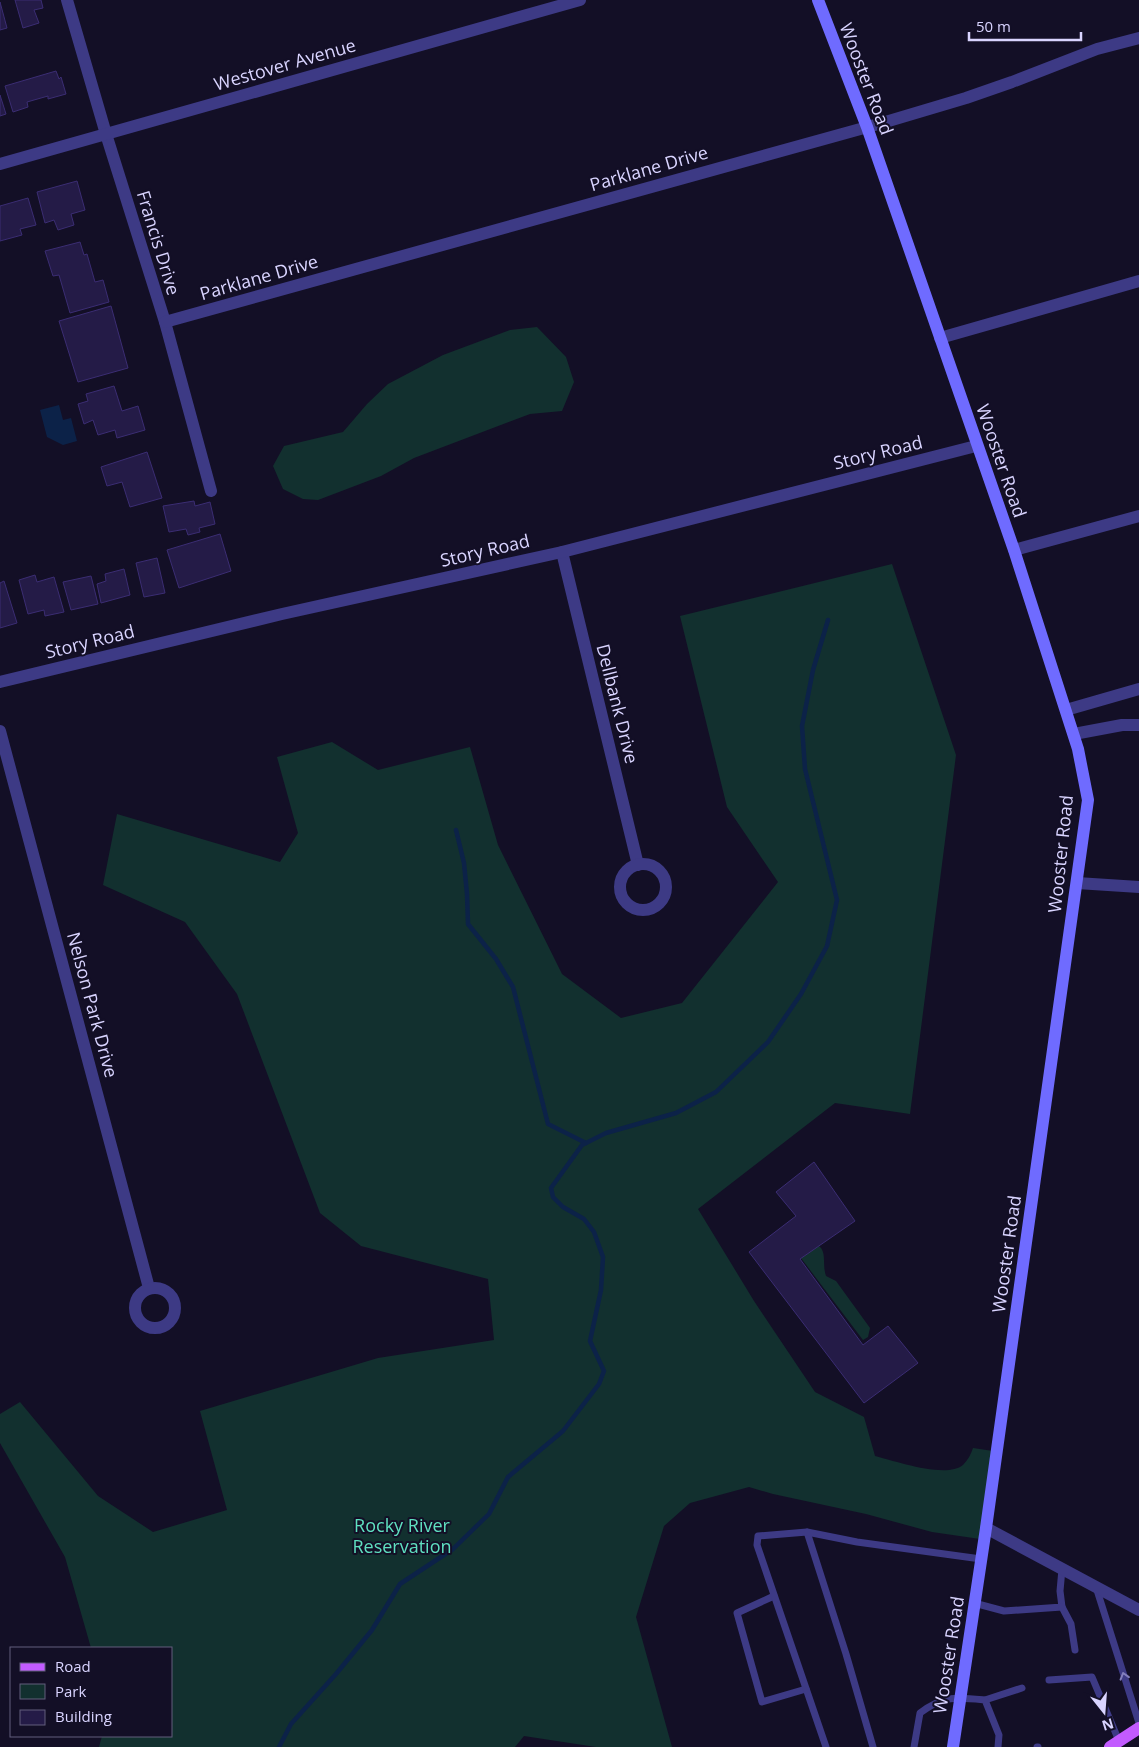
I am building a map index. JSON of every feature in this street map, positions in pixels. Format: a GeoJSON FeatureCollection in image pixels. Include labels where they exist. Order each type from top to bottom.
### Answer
{"type":"FeatureCollection","features":[{"type":"Feature","properties":{"kind":"main road","name":"Wooster Road"},"geometry":{"type":"LineString","coordinates":[[818,0],[867,127],[976,446],[1014,550],[1074,734],[1088,800],[986,1528],[953,1747]]}},
{"type":"Feature","properties":{"kind":"main road"},"geometry":{"type":"LineString","coordinates":[[1114,1744],[1139,1728]]}},
{"type":"Feature","properties":{"kind":"street","name":"Westover Avenue"},"geometry":{"type":"LineString","coordinates":[[0,164],[580,0]]}},
{"type":"Feature","properties":{"kind":"street","name":"Francis Drive"},"geometry":{"type":"LineString","coordinates":[[68,3],[106,134],[165,322],[211,492]]}},
{"type":"Feature","properties":{"kind":"street","name":"Parklane Drive"},"geometry":{"type":"LineString","coordinates":[[165,322],[867,127],[966,98],[1097,49],[1139,38]]}},
{"type":"Feature","properties":{"kind":"street"},"geometry":{"type":"LineString","coordinates":[[940,338],[1139,282]]}},
{"type":"Feature","properties":{"kind":"street","name":"Story Road"},"geometry":{"type":"LineString","coordinates":[[0,682],[273,616],[562,552],[976,446]]}},
{"type":"Feature","properties":{"kind":"street"},"geometry":{"type":"LineString","coordinates":[[1014,550],[1139,516]]}},
{"type":"Feature","properties":{"kind":"street","name":"Dellbank Drive"},"geometry":{"type":"LineString","coordinates":[[562,552],[638,865]]}},
{"type":"Feature","properties":{"kind":"street"},"geometry":{"type":"LineString","coordinates":[[1066,710],[1139,689]]}},
{"type":"Feature","properties":{"kind":"street"},"geometry":{"type":"LineString","coordinates":[[1074,734],[1122,725],[1139,725]]}},
{"type":"Feature","properties":{"kind":"street","name":"Nelson Park Drive"},"geometry":{"type":"LineString","coordinates":[[0,731],[149,1288]]}},
{"type":"Feature","properties":{"kind":"street"},"geometry":{"type":"LineString","coordinates":[[1077,883],[1139,887]]}},
{"type":"Feature","properties":{"kind":"street"},"geometry":{"type":"LineString","coordinates":[[986,1528],[1139,1610]]}},
{"type":"Feature","properties":{"kind":"lane"},"geometry":{"type":"LineString","coordinates":[[807,1532],[873,1747]]}},
{"type":"Feature","properties":{"kind":"lane"},"geometry":{"type":"LineString","coordinates":[[826,1747],[757,1545],[758,1536],[807,1532],[857,1542],[981,1559]]}},
{"type":"Feature","properties":{"kind":"lane"},"geometry":{"type":"LineString","coordinates":[[1062,1569],[1060,1591],[1062,1607],[1071,1624],[1075,1650]]}},
{"type":"Feature","properties":{"kind":"lane"},"geometry":{"type":"LineString","coordinates":[[1096,1587],[1139,1723]]}},
{"type":"Feature","properties":{"kind":"lane"},"geometry":{"type":"LineString","coordinates":[[774,1596],[736,1613],[762,1702],[806,1689]]}},
{"type":"Feature","properties":{"kind":"lane"},"geometry":{"type":"LineString","coordinates":[[974,1603],[1004,1612],[1062,1607]]}},
{"type":"Feature","properties":{"kind":"lane"},"geometry":{"type":"LineString","coordinates":[[1049,1680],[1092,1677],[1114,1744]]}},
{"type":"Feature","properties":{"kind":"lane"},"geometry":{"type":"LineString","coordinates":[[914,1747],[920,1713],[935,1702],[960,1696],[985,1700],[1022,1688]]}},
{"type":"Feature","properties":{"kind":"lane"},"geometry":{"type":"LineString","coordinates":[[985,1700],[999,1735],[998,1747]]}},
{"type":"Feature","properties":{"kind":"green space"},"geometry":{"type":"Polygon","coordinates":[[[537,327],[566,357],[574,382],[562,411],[530,414],[414,458],[381,476],[318,500],[303,499],[283,489],[273,466],[284,446],[343,432],[367,404],[388,384],[443,355],[510,330],[537,327]]]}},
{"type":"Feature","properties":{"kind":"green space","name":"Rocky River Reservation"},"geometry":{"type":"Polygon","coordinates":[[[892,564],[956,755],[910,1114],[835,1103],[698,1209],[754,1301],[815,1392],[864,1417],[875,1456],[920,1468],[945,1470],[955,1469],[963,1465],[973,1448],[993,1451],[980,1539],[932,1532],[866,1514],[749,1487],[690,1503],[664,1526],[636,1617],[672,1747],[596,1747],[524,1736],[515,1747],[99,1747],[102,1737],[172,1737],[172,1647],[91,1647],[65,1557],[0,1443],[0,1414],[20,1402],[98,1496],[153,1532],[227,1510],[200,1411],[378,1358],[494,1340],[488,1279],[361,1246],[320,1213],[237,994],[185,922],[103,885],[117,814],[280,862],[298,833],[277,757],[332,742],[378,770],[470,747],[498,845],[562,974],[621,1018],[682,1003],[778,882],[727,807],[680,616],[892,564]]]}},
{"type":"Feature","properties":{"kind":"green space"},"geometry":{"type":"Polygon","coordinates":[[[819,1246],[824,1255],[826,1276],[836,1281],[870,1328],[868,1337],[863,1340],[801,1258],[819,1246]]]}},
{"type":"Feature","properties":{"kind":"water"},"geometry":{"type":"Polygon","coordinates":[[[59,405],[63,420],[71,418],[77,441],[63,445],[47,437],[40,410],[59,405]]]}},
{"type":"Feature","properties":{"kind":"building"},"geometry":{"type":"Polygon","coordinates":[[[15,0],[41,0],[43,8],[34,10],[39,23],[23,28],[15,0]]]}},
{"type":"Feature","properties":{"kind":"building"},"geometry":{"type":"Polygon","coordinates":[[[0,2],[7,28],[0,30],[0,2]]]}},
{"type":"Feature","properties":{"kind":"building"},"geometry":{"type":"Polygon","coordinates":[[[56,71],[59,79],[61,77],[66,94],[48,99],[48,96],[27,102],[28,107],[13,112],[5,86],[56,71]]]}},
{"type":"Feature","properties":{"kind":"building"},"geometry":{"type":"Polygon","coordinates":[[[0,95],[6,114],[0,116],[0,95]]]}},
{"type":"Feature","properties":{"kind":"building"},"geometry":{"type":"Polygon","coordinates":[[[77,181],[85,210],[71,214],[74,225],[58,230],[54,220],[45,223],[37,192],[77,181]]]}},
{"type":"Feature","properties":{"kind":"building"},"geometry":{"type":"Polygon","coordinates":[[[28,198],[36,225],[20,229],[22,235],[0,241],[0,206],[28,198]]]}},
{"type":"Feature","properties":{"kind":"building"},"geometry":{"type":"Polygon","coordinates":[[[80,242],[84,255],[87,254],[95,282],[103,280],[109,302],[70,313],[59,275],[53,276],[45,251],[80,242]]]}},
{"type":"Feature","properties":{"kind":"building"},"geometry":{"type":"Polygon","coordinates":[[[111,306],[128,368],[78,382],[59,321],[111,306]]]}},
{"type":"Feature","properties":{"kind":"building"},"geometry":{"type":"Polygon","coordinates":[[[114,386],[122,411],[138,406],[145,430],[117,438],[115,430],[98,435],[93,420],[84,424],[78,404],[88,401],[86,394],[114,386]]]}},
{"type":"Feature","properties":{"kind":"building"},"geometry":{"type":"Polygon","coordinates":[[[147,452],[162,498],[130,507],[122,482],[107,486],[101,467],[147,452]]]}},
{"type":"Feature","properties":{"kind":"building"},"geometry":{"type":"Polygon","coordinates":[[[194,501],[195,506],[210,502],[215,524],[199,528],[200,532],[188,535],[186,529],[169,532],[163,506],[194,501]]]}},
{"type":"Feature","properties":{"kind":"building"},"geometry":{"type":"Polygon","coordinates":[[[220,534],[231,571],[179,588],[167,550],[220,534]]]}},
{"type":"Feature","properties":{"kind":"building"},"geometry":{"type":"Polygon","coordinates":[[[157,558],[165,593],[144,597],[136,563],[157,558]]]}},
{"type":"Feature","properties":{"kind":"building"},"geometry":{"type":"Polygon","coordinates":[[[124,569],[130,595],[101,603],[97,584],[106,581],[105,574],[124,569]]]}},
{"type":"Feature","properties":{"kind":"building"},"geometry":{"type":"Polygon","coordinates":[[[35,575],[37,582],[54,577],[64,612],[45,616],[44,610],[28,614],[19,580],[35,575]]]}},
{"type":"Feature","properties":{"kind":"building"},"geometry":{"type":"Polygon","coordinates":[[[91,576],[98,604],[71,610],[63,582],[91,576]]]}},
{"type":"Feature","properties":{"kind":"building"},"geometry":{"type":"Polygon","coordinates":[[[4,581],[17,623],[0,628],[0,583],[4,581]]]}},
{"type":"Feature","properties":{"kind":"building"},"geometry":{"type":"Polygon","coordinates":[[[814,1162],[855,1221],[800,1259],[863,1345],[888,1326],[918,1363],[864,1403],[749,1252],[796,1216],[776,1192],[814,1162]]]}},
{"type":"Feature","properties":{"kind":"waterway"},"geometry":{"type":"LineString","coordinates":[[279,1747],[291,1724],[372,1630],[400,1584],[453,1549],[489,1514],[508,1477],[563,1431],[599,1384],[604,1371],[590,1341],[601,1290],[603,1257],[594,1232],[584,1219],[563,1207],[553,1197],[551,1188],[582,1145],[606,1133],[676,1113],[716,1092],[768,1042],[801,994],[827,946],[837,900],[805,769],[802,726],[813,670],[828,620]]}},
{"type":"Feature","properties":{"kind":"waterway"},"geometry":{"type":"LineString","coordinates":[[456,830],[464,863],[468,924],[496,959],[513,987],[548,1124],[586,1143]]}}]}
